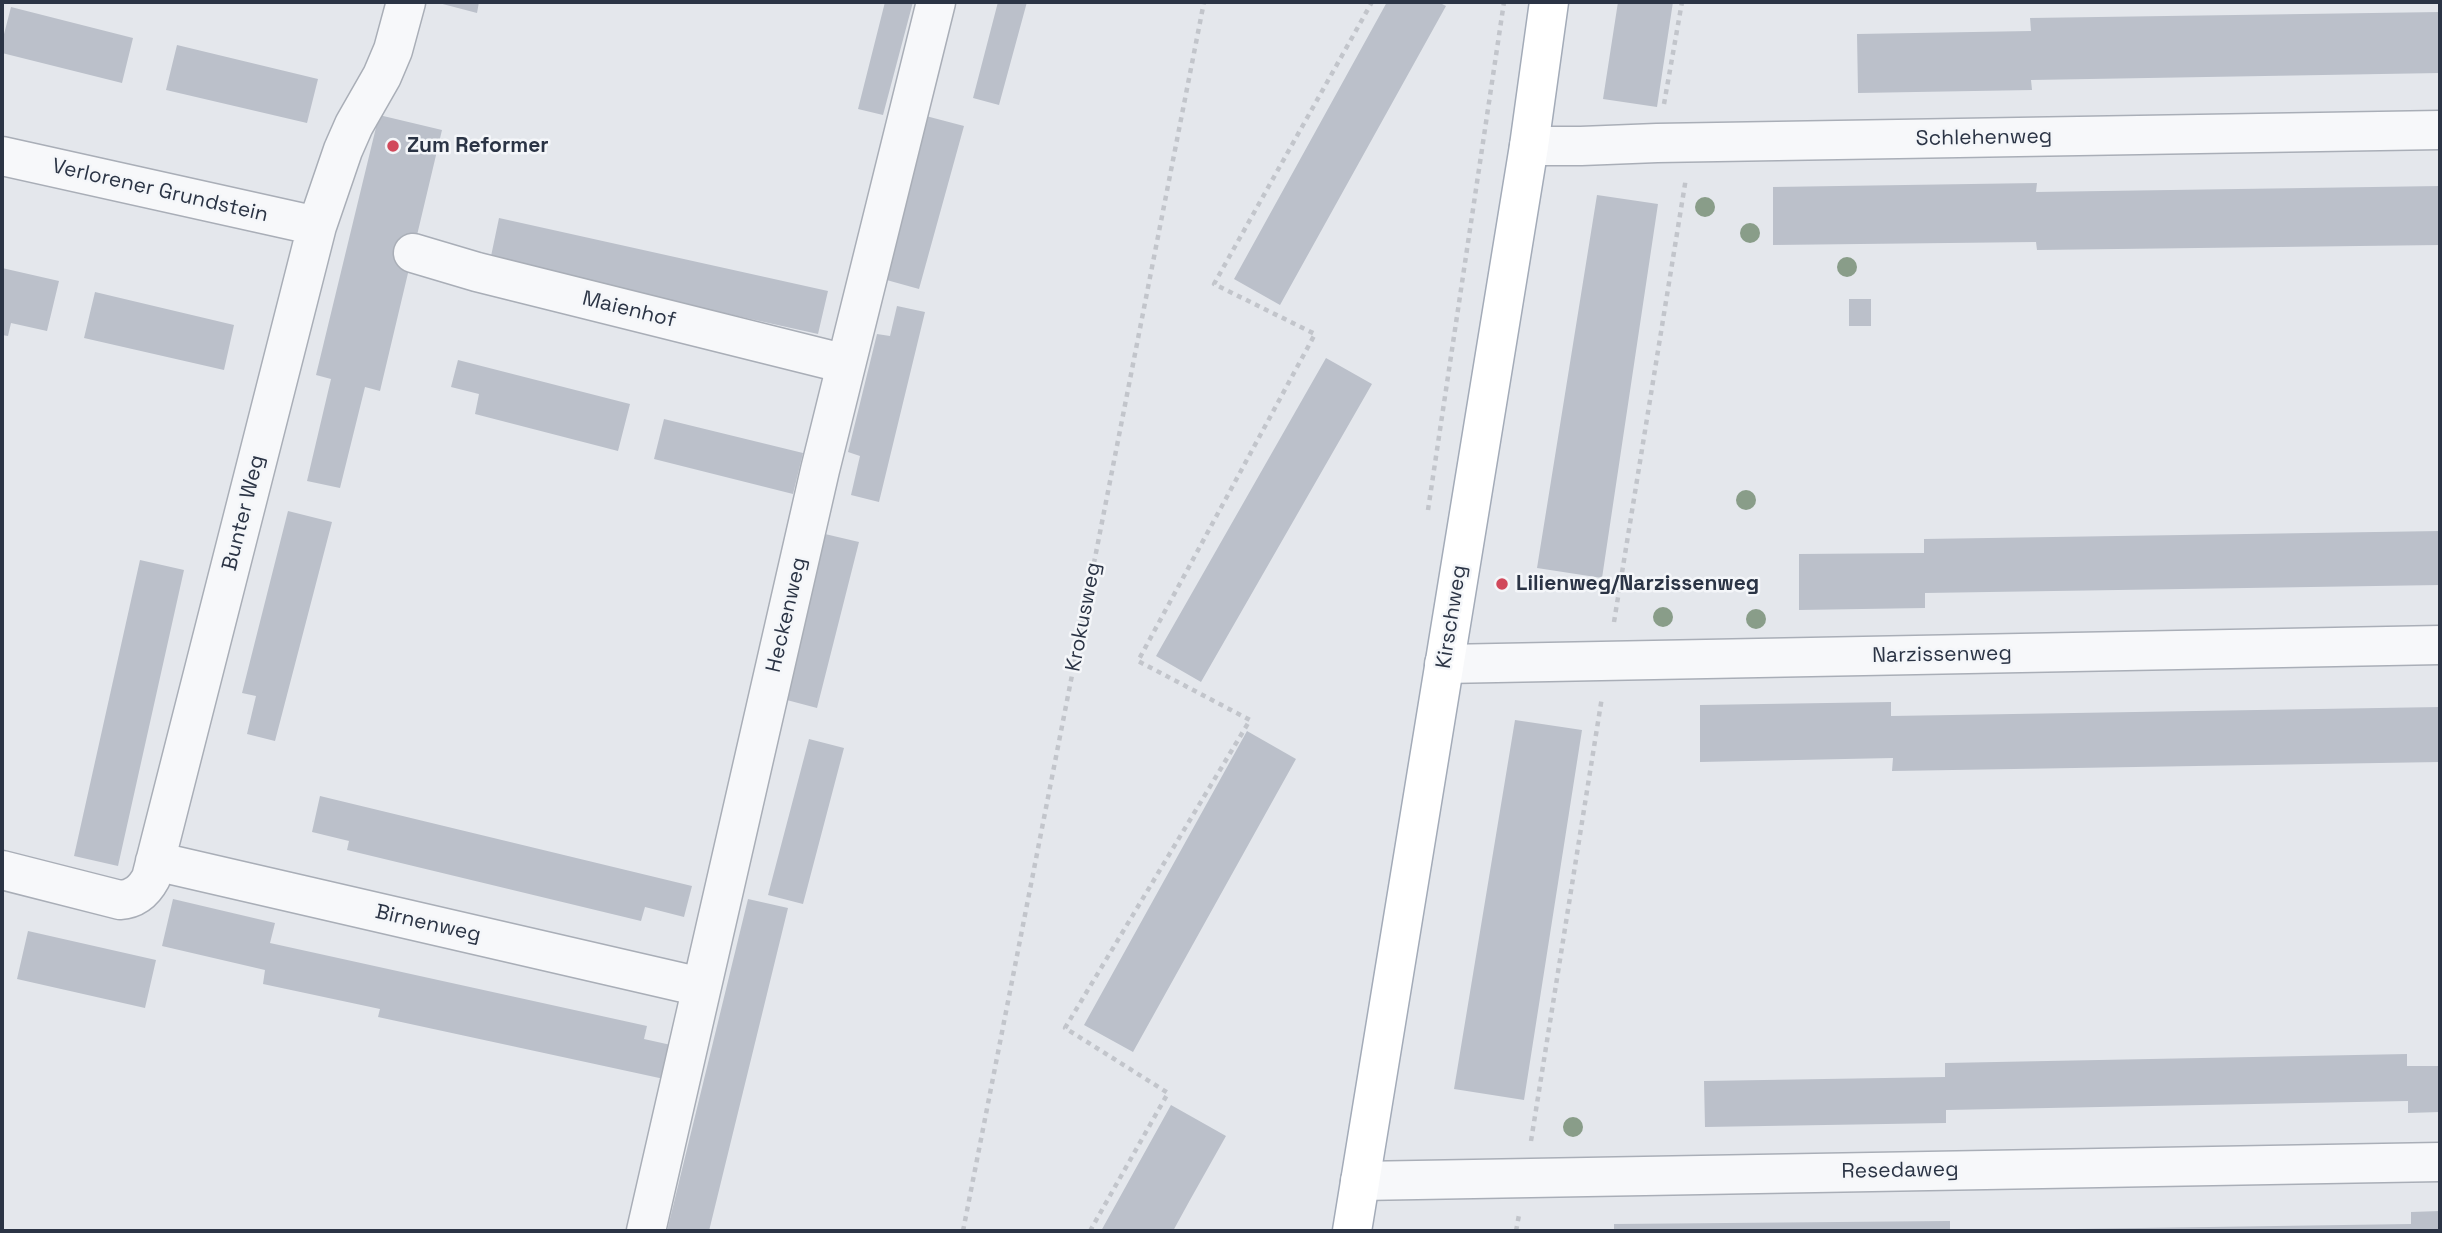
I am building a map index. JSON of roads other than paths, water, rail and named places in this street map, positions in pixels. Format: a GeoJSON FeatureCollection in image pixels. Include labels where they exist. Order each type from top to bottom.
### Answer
{"type":"FeatureCollection","features":[{"type":"Feature","properties":{"kind":"main road","name":"Kirschweg"},"geometry":{"type":"LineString","coordinates":[[1352,1231],[1529,146],[1549,2]]}},
{"type":"Feature","properties":{"kind":"street","name":"Bunter Weg"},"geometry":{"type":"LineString","coordinates":[[2,870],[124,900],[142,891],[151,878],[317,226],[343,150],[393,50],[406,2]]}},
{"type":"Feature","properties":{"kind":"street","name":"Heckenweg"},"geometry":{"type":"LineString","coordinates":[[646,1231],[846,364],[936,2]]}},
{"type":"Feature","properties":{"kind":"street","name":"Schlehenweg"},"geometry":{"type":"LineString","coordinates":[[1529,146],[2440,130]]}},
{"type":"Feature","properties":{"kind":"street","name":"Verlorener Grundstein"},"geometry":{"type":"LineString","coordinates":[[2,156],[317,226]]}},
{"type":"Feature","properties":{"kind":"street","name":"Maienhof"},"geometry":{"type":"LineString","coordinates":[[413,253],[477,272],[846,364]]}},
{"type":"Feature","properties":{"kind":"street","name":"Narzissenweg"},"geometry":{"type":"LineString","coordinates":[[1444,664],[2440,645]]}},
{"type":"Feature","properties":{"kind":"street","name":"Birnenweg"},"geometry":{"type":"LineString","coordinates":[[155,861],[701,987]]}},
{"type":"Feature","properties":{"kind":"street","name":"Resedaweg"},"geometry":{"type":"LineString","coordinates":[[1360,1181],[2440,1161]]}},
{"type":"Feature","properties":{"kind":"place","name":"Zum Reformer"},"geometry":{"type":"Point","coordinates":[393,146]}},
{"type":"Feature","properties":{"kind":"place","name":"Lilienweg/Narzissenweg"},"geometry":{"type":"Point","coordinates":[1502,584]}}]}
